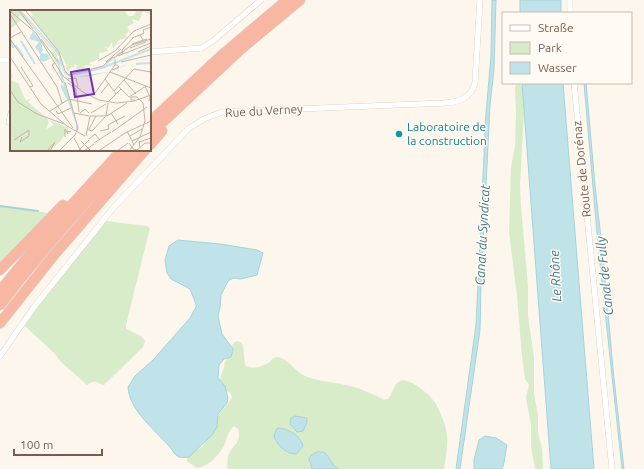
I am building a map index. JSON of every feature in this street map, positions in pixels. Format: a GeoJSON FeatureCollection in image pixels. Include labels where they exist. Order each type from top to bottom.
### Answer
{"type":"FeatureCollection","features":[{"type":"Feature","properties":{"kind":"highway"},"geometry":{"type":"LineString","coordinates":[[151,120],[222,55],[287,0]]}},
{"type":"Feature","properties":{"kind":"highway"},"geometry":{"type":"LineString","coordinates":[[151,133],[217,70],[300,0]]}},
{"type":"Feature","properties":{"kind":"highway"},"geometry":{"type":"LineString","coordinates":[[151,144],[217,70]]}},
{"type":"Feature","properties":{"kind":"highway"},"geometry":{"type":"LineString","coordinates":[[0,270],[117,151]]}},
{"type":"Feature","properties":{"kind":"highway"},"geometry":{"type":"LineString","coordinates":[[0,291],[56,222],[121,151]]}},
{"type":"Feature","properties":{"kind":"highway"},"geometry":{"type":"LineString","coordinates":[[0,305],[56,236],[134,151]]}},
{"type":"Feature","properties":{"kind":"highway"},"geometry":{"type":"LineString","coordinates":[[0,323],[54,255],[144,151]]}},
{"type":"Feature","properties":{"kind":"street"},"geometry":{"type":"LineString","coordinates":[[151,52],[202,48],[214,40],[261,0]]}},
{"type":"Feature","properties":{"kind":"street","name":"Rue du Verney"},"geometry":{"type":"LineString","coordinates":[[0,356],[37,303],[114,208],[189,128],[206,118],[222,112],[444,103],[462,99],[471,92],[475,83],[480,0]]}},
{"type":"Feature","properties":{"kind":"street"},"geometry":{"type":"LineString","coordinates":[[570,0],[570,12]]}},
{"type":"Feature","properties":{"kind":"street","name":"Route de Dorénaz"},"geometry":{"type":"LineString","coordinates":[[574,84],[612,469]]}},
{"type":"Feature","properties":{"kind":"street"},"geometry":{"type":"LineString","coordinates":[[9,122],[10,117]]}},
{"type":"Feature","properties":{"kind":"green space"},"geometry":{"type":"Polygon","coordinates":[[[520,84],[525,93],[520,186],[521,206],[528,286],[528,316],[534,357],[534,393],[538,416],[538,433],[542,448],[543,469],[535,469],[531,447],[531,426],[526,398],[529,385],[525,379],[509,232],[511,167],[515,147],[515,88],[516,85],[520,84]]]}},
{"type":"Feature","properties":{"kind":"green space"},"geometry":{"type":"Polygon","coordinates":[[[0,205],[48,213],[0,264],[0,205]]]}},
{"type":"Feature","properties":{"kind":"green space"},"geometry":{"type":"Polygon","coordinates":[[[106,221],[147,226],[150,228],[126,325],[126,329],[141,336],[145,341],[143,347],[104,385],[94,382],[87,385],[60,361],[54,353],[25,326],[43,299],[106,221]]]}},
{"type":"Feature","properties":{"kind":"green space"},"geometry":{"type":"Polygon","coordinates":[[[236,341],[241,342],[243,346],[245,365],[247,367],[263,366],[273,358],[278,357],[285,360],[305,376],[316,380],[354,387],[384,400],[388,399],[397,383],[401,381],[406,381],[418,386],[433,400],[444,424],[447,435],[447,445],[444,469],[338,469],[330,461],[328,456],[311,467],[312,469],[227,469],[228,456],[239,438],[238,429],[234,426],[229,433],[224,446],[216,457],[209,463],[197,468],[188,462],[186,452],[203,446],[219,414],[232,397],[231,394],[221,386],[220,379],[225,362],[229,356],[233,344],[236,341]]]}},
{"type":"Feature","properties":{"kind":"water","name":"Canal du Syndicat"},"geometry":{"type":"Polygon","coordinates":[[[492,0],[496,0],[494,69],[490,105],[480,330],[460,469],[456,469],[476,325],[486,113],[491,56],[492,0]]]}},
{"type":"Feature","properties":{"kind":"water"},"geometry":{"type":"Polygon","coordinates":[[[520,0],[561,0],[561,12],[520,12],[520,0]]]}},
{"type":"Feature","properties":{"kind":"water","name":"Le Rhône"},"geometry":{"type":"Polygon","coordinates":[[[522,84],[563,84],[594,469],[551,469],[522,84]]]}},
{"type":"Feature","properties":{"kind":"water","name":"Canal de Fully"},"geometry":{"type":"Polygon","coordinates":[[[584,84],[586,84],[624,469],[622,469],[598,245],[584,84]]]}},
{"type":"Feature","properties":{"kind":"water"},"geometry":{"type":"Polygon","coordinates":[[[178,240],[220,244],[257,250],[263,253],[257,275],[241,279],[233,278],[228,281],[221,295],[218,316],[222,334],[233,349],[231,357],[224,359],[219,365],[218,378],[225,386],[228,398],[227,403],[218,414],[217,427],[212,435],[189,457],[179,457],[176,455],[150,426],[133,404],[129,395],[128,387],[135,376],[153,360],[190,318],[196,307],[190,289],[171,279],[167,273],[165,260],[169,246],[178,240]]]}},
{"type":"Feature","properties":{"kind":"water"},"geometry":{"type":"Polygon","coordinates":[[[295,416],[307,418],[303,431],[297,432],[290,424],[291,418],[295,416]]]}},
{"type":"Feature","properties":{"kind":"water"},"geometry":{"type":"Polygon","coordinates":[[[278,428],[290,431],[300,439],[303,446],[296,454],[285,451],[277,443],[274,436],[278,428]]]}},
{"type":"Feature","properties":{"kind":"water"},"geometry":{"type":"Polygon","coordinates":[[[485,436],[496,438],[507,445],[502,469],[474,469],[474,460],[479,440],[485,436]]]}},
{"type":"Feature","properties":{"kind":"water"},"geometry":{"type":"Polygon","coordinates":[[[317,452],[324,452],[338,469],[312,469],[309,459],[311,455],[317,452]]]}},
{"type":"Feature","properties":{"kind":"waterway"},"geometry":{"type":"LineString","coordinates":[[0,206],[38,211]]}},
{"type":"Feature","properties":{"kind":"place","name":"Laboratoire de la construction"},"geometry":{"type":"Point","coordinates":[399,134]}}]}
